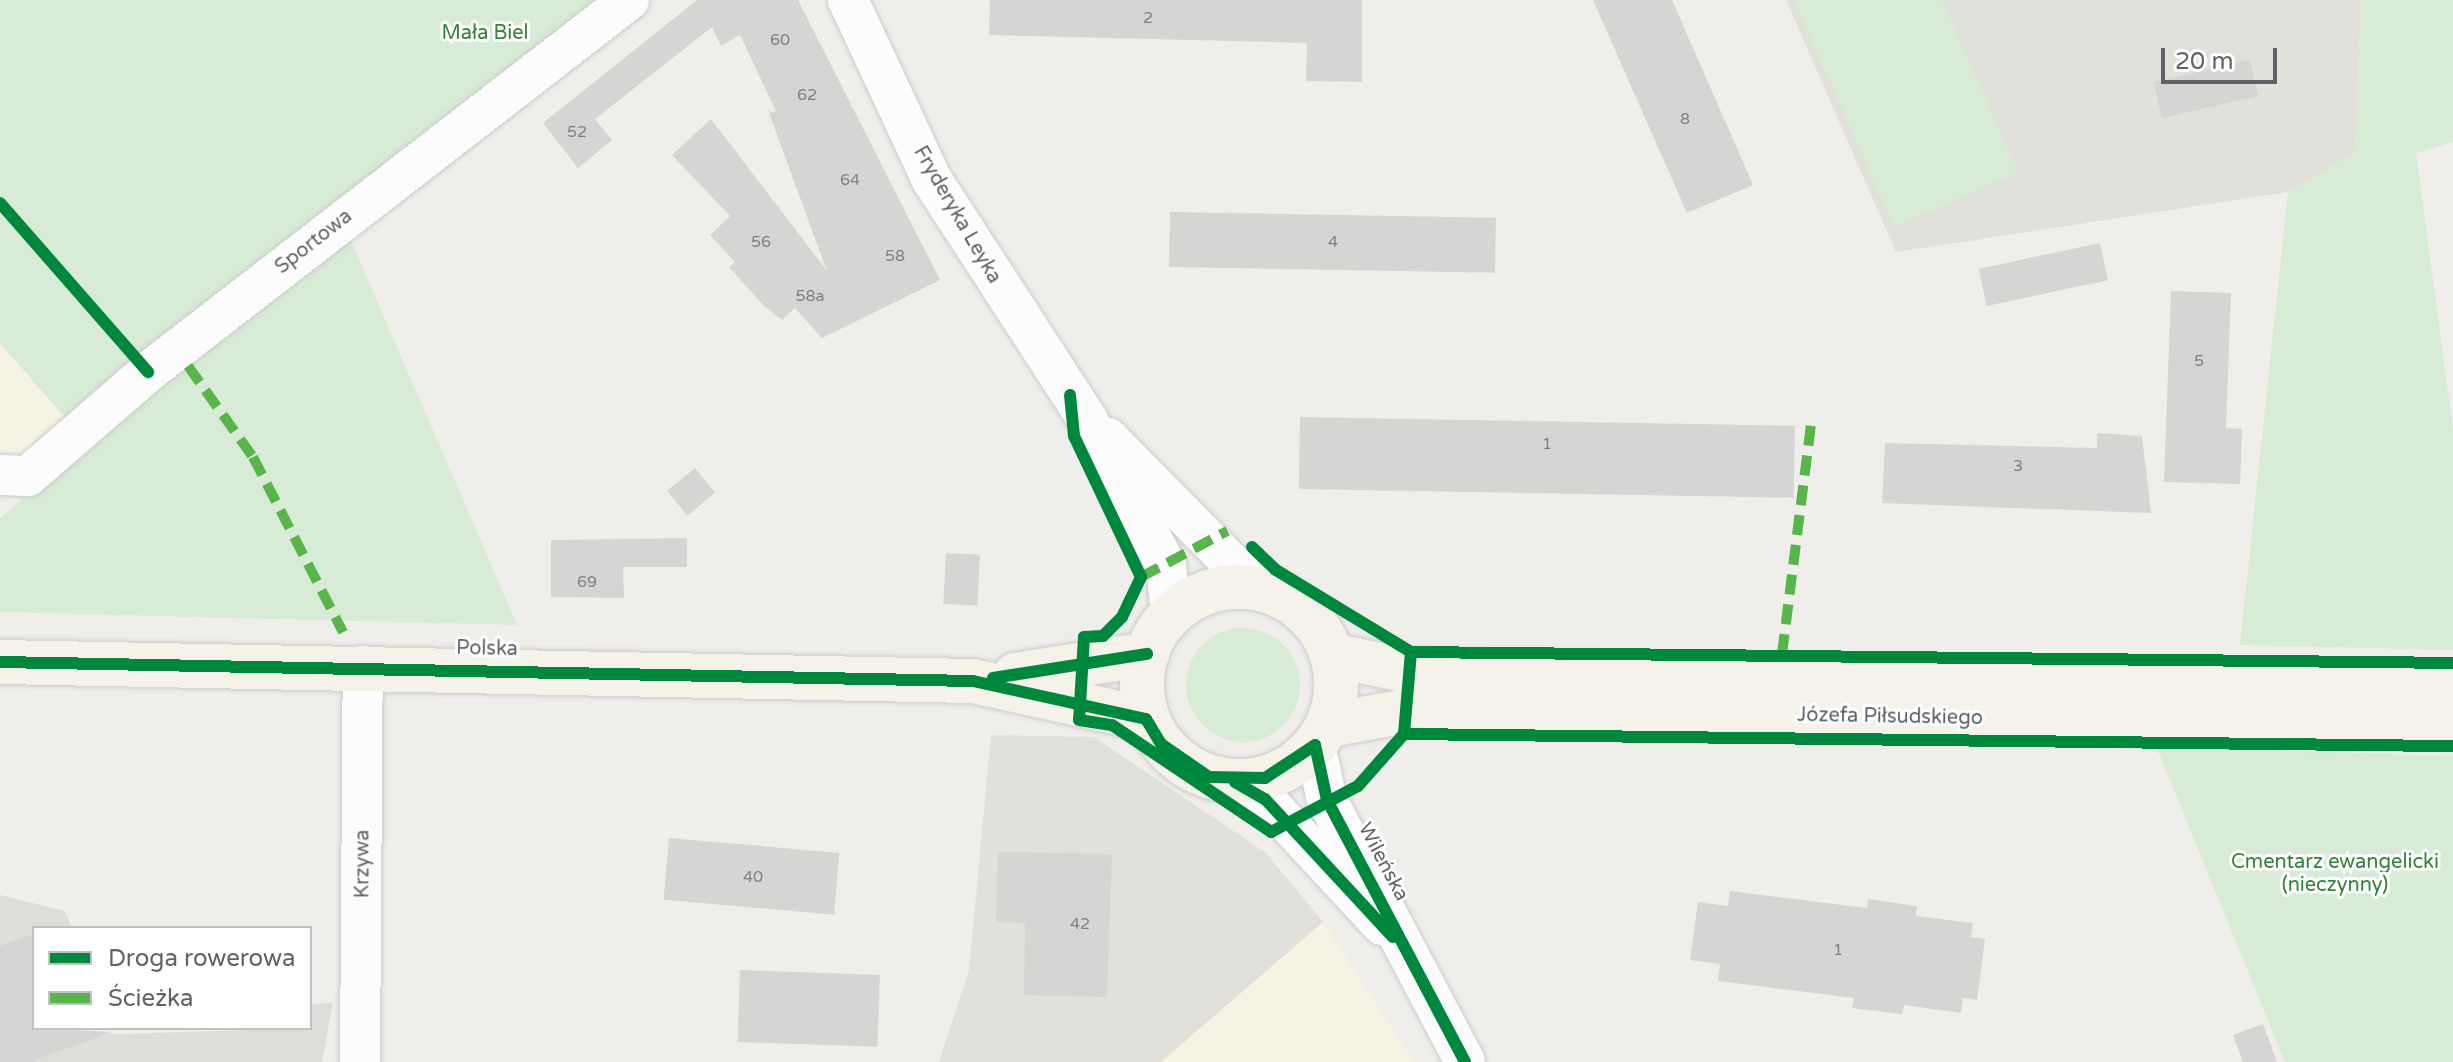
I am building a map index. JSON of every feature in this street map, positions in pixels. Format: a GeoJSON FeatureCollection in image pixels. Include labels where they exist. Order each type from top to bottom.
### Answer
{"type":"FeatureCollection","features":[{"type":"Feature","properties":{"kind":"main road"},"geometry":{"type":"LineString","coordinates":[[1255,587],[1308,615],[1332,655],[1337,678],[1322,735],[1279,773],[1235,782],[1185,765],[1146,719],[1147,654],[1171,614],[1209,590],[1255,587]]}},
{"type":"Feature","properties":{"kind":"main road","name":"Polska"},"geometry":{"type":"LineString","coordinates":[[0,662],[363,666],[973,681],[1147,654]]}},
{"type":"Feature","properties":{"kind":"main road","name":"Józefa Piłsudskiego"},"geometry":{"type":"LineString","coordinates":[[1332,655],[1408,671],[2453,690]]}},
{"type":"Feature","properties":{"kind":"main road","name":"Polska"},"geometry":{"type":"LineString","coordinates":[[973,681],[1146,719]]}},
{"type":"Feature","properties":{"kind":"main road","name":"Józefa Piłsudskiego"},"geometry":{"type":"LineString","coordinates":[[1322,735],[1406,711],[2453,727]]}},
{"type":"Feature","properties":{"kind":"street","name":"Sportowa"},"geometry":{"type":"LineString","coordinates":[[0,475],[28,476],[160,362],[629,0]]}},
{"type":"Feature","properties":{"kind":"street","name":"Fryderyka Leyka"},"geometry":{"type":"LineString","coordinates":[[848,0],[932,180],[1087,419],[1166,565],[1171,614]]}},
{"type":"Feature","properties":{"kind":"street","name":"Fryderyka Leyka"},"geometry":{"type":"LineString","coordinates":[[1087,419],[1255,587]]}},
{"type":"Feature","properties":{"kind":"street","name":"Krzywa"},"geometry":{"type":"LineString","coordinates":[[360,1062],[363,666]]}},
{"type":"Feature","properties":{"kind":"street","name":"Wileńska"},"geometry":{"type":"LineString","coordinates":[[1322,735],[1327,800],[1465,1062]]}},
{"type":"Feature","properties":{"kind":"street","name":"Wileńska"},"geometry":{"type":"LineString","coordinates":[[1235,782],[1265,799],[1407,951]]}},
{"type":"Feature","properties":{"kind":"shaded area"},"geometry":{"type":"Polygon","coordinates":[[[1786,0],[2361,0],[2355,153],[2288,192],[1896,252],[1786,0]]]}},
{"type":"Feature","properties":{"kind":"shaded area"},"geometry":{"type":"Polygon","coordinates":[[[0,343],[68,421],[0,488],[0,343]]]}},
{"type":"Feature","properties":{"kind":"shaded area"},"geometry":{"type":"Polygon","coordinates":[[[991,735],[1094,737],[1266,853],[1323,922],[1161,1062],[939,1062],[969,970],[991,735]]]}},
{"type":"Feature","properties":{"kind":"shaded area"},"geometry":{"type":"Polygon","coordinates":[[[0,895],[65,911],[71,926],[32,926],[32,1030],[117,1034],[312,1030],[312,1005],[333,1002],[322,1062],[0,1062],[0,895]]]}},
{"type":"Feature","properties":{"kind":"shaded area"},"geometry":{"type":"Polygon","coordinates":[[[1323,922],[1414,1062],[1161,1062],[1323,922]]]}},
{"type":"Feature","properties":{"kind":"green space","name":"Mała Biel"},"geometry":{"type":"Polygon","coordinates":[[[0,0],[612,0],[68,421],[0,343],[0,0]]]}},
{"type":"Feature","properties":{"kind":"green space"},"geometry":{"type":"Polygon","coordinates":[[[1794,0],[1942,0],[2018,172],[1894,227],[1794,0]]]}},
{"type":"Feature","properties":{"kind":"green space"},"geometry":{"type":"Polygon","coordinates":[[[2361,0],[2453,0],[2453,142],[2416,153],[2453,429],[2453,650],[2240,645],[2288,192],[2355,152],[2361,0]]]}},
{"type":"Feature","properties":{"kind":"green space"},"geometry":{"type":"Polygon","coordinates":[[[346,229],[517,625],[0,612],[0,518],[346,229]]]}},
{"type":"Feature","properties":{"kind":"green space"},"geometry":{"type":"Polygon","coordinates":[[[1243,628],[1265,633],[1283,645],[1295,663],[1300,685],[1295,707],[1283,725],[1265,737],[1243,742],[1221,737],[1203,725],[1191,707],[1186,685],[1191,663],[1203,645],[1221,633],[1243,628]]]}},
{"type":"Feature","properties":{"kind":"green space","name":"Cmentarz ewangelicki (nieczynny)"},"geometry":{"type":"Polygon","coordinates":[[[2156,746],[2453,756],[2453,1062],[2285,1062],[2156,746]]]}},
{"type":"Feature","properties":{"kind":"building"},"geometry":{"type":"Polygon","coordinates":[[[697,0],[798,0],[940,280],[822,338],[795,308],[782,320],[764,306],[729,267],[735,262],[710,235],[730,216],[672,155],[711,119],[827,271],[769,113],[776,111],[740,35],[721,46],[712,27],[595,119],[612,140],[578,168],[543,123],[697,0]]]}},
{"type":"Feature","properties":{"kind":"building"},"geometry":{"type":"Polygon","coordinates":[[[990,0],[1362,0],[1362,82],[1306,81],[1307,43],[989,35],[990,0]]]}},
{"type":"Feature","properties":{"kind":"building"},"geometry":{"type":"Polygon","coordinates":[[[1593,0],[1672,0],[1753,185],[1687,213],[1593,0]]]}},
{"type":"Feature","properties":{"kind":"building"},"geometry":{"type":"Polygon","coordinates":[[[2250,60],[2258,96],[2162,118],[2154,82],[2250,60]]]}},
{"type":"Feature","properties":{"kind":"building"},"geometry":{"type":"Polygon","coordinates":[[[1170,212],[1496,218],[1495,273],[1169,267],[1170,212]]]}},
{"type":"Feature","properties":{"kind":"building"},"geometry":{"type":"Polygon","coordinates":[[[2100,243],[2108,280],[1987,306],[1979,269],[2100,243]]]}},
{"type":"Feature","properties":{"kind":"building"},"geometry":{"type":"Polygon","coordinates":[[[2171,291],[2231,293],[2226,428],[2242,429],[2240,484],[2164,482],[2171,291]]]}},
{"type":"Feature","properties":{"kind":"building"},"geometry":{"type":"Polygon","coordinates":[[[1300,417],[1795,426],[1794,498],[1299,489],[1300,417]]]}},
{"type":"Feature","properties":{"kind":"building"},"geometry":{"type":"Polygon","coordinates":[[[2097,433],[2142,436],[2151,513],[1882,503],[1885,443],[2097,448],[2097,433]]]}},
{"type":"Feature","properties":{"kind":"building"},"geometry":{"type":"Polygon","coordinates":[[[695,468],[715,493],[687,516],[667,491],[695,468]]]}},
{"type":"Feature","properties":{"kind":"building"},"geometry":{"type":"Polygon","coordinates":[[[687,538],[687,567],[623,567],[624,598],[551,597],[551,540],[687,538]]]}},
{"type":"Feature","properties":{"kind":"building"},"geometry":{"type":"Polygon","coordinates":[[[946,553],[980,555],[977,606],[943,604],[946,553]]]}},
{"type":"Feature","properties":{"kind":"building"},"geometry":{"type":"Polygon","coordinates":[[[669,838],[839,853],[834,915],[664,900],[669,838]]]}},
{"type":"Feature","properties":{"kind":"building"},"geometry":{"type":"Polygon","coordinates":[[[998,852],[1112,854],[1107,997],[1024,995],[1025,923],[996,922],[998,852]]]}},
{"type":"Feature","properties":{"kind":"building"},"geometry":{"type":"Polygon","coordinates":[[[1730,891],[1867,908],[1868,899],[1917,906],[1916,916],[1973,923],[1971,937],[1985,939],[1977,1000],[1963,998],[1961,1013],[1904,1005],[1902,1014],[1852,1008],[1854,998],[1718,981],[1720,964],[1690,960],[1698,902],[1728,906],[1730,891]]]}},
{"type":"Feature","properties":{"kind":"building"},"geometry":{"type":"Polygon","coordinates":[[[32,935],[32,1030],[112,1032],[29,1062],[0,1062],[0,946],[32,935]]]}},
{"type":"Feature","properties":{"kind":"building"},"geometry":{"type":"Polygon","coordinates":[[[740,970],[880,975],[877,1047],[737,1042],[740,970]]]}},
{"type":"Feature","properties":{"kind":"building"},"geometry":{"type":"Polygon","coordinates":[[[2263,1024],[2277,1062],[2243,1062],[2233,1035],[2263,1024]]]}},
{"type":"Feature","properties":{"kind":"marked path"},"geometry":{"type":"LineString","coordinates":[[188,366],[253,457],[343,632]]}},
{"type":"Feature","properties":{"kind":"marked path"},"geometry":{"type":"LineString","coordinates":[[1782,654],[1811,425]]}},
{"type":"Feature","properties":{"kind":"marked path"},"geometry":{"type":"LineString","coordinates":[[1141,577],[1227,531]]}},
{"type":"Feature","properties":{"kind":"cycle path"},"geometry":{"type":"LineString","coordinates":[[0,203],[148,372]]}},
{"type":"Feature","properties":{"kind":"cycle path"},"geometry":{"type":"LineString","coordinates":[[1070,395],[1074,436],[1141,577],[1122,617],[1103,636],[1084,637],[1079,720],[1112,725],[1271,832],[1358,786],[1404,734]]}},
{"type":"Feature","properties":{"kind":"cycle path"},"geometry":{"type":"LineString","coordinates":[[1252,547],[1276,570],[1411,652],[2453,663]]}},
{"type":"Feature","properties":{"kind":"cycle path"},"geometry":{"type":"LineString","coordinates":[[1411,652],[1404,734],[2453,746]]}},
{"type":"Feature","properties":{"kind":"cycle path"},"geometry":{"type":"LineString","coordinates":[[993,678],[1147,654]]}},
{"type":"Feature","properties":{"kind":"cycle path"},"geometry":{"type":"LineString","coordinates":[[0,662],[973,681],[1146,719],[1161,744],[1209,777],[1265,778],[1315,745]]}},
{"type":"Feature","properties":{"kind":"cycle path"},"geometry":{"type":"LineString","coordinates":[[1315,745],[1327,800],[1465,1062]]}},
{"type":"Feature","properties":{"kind":"cycle path"},"geometry":{"type":"LineString","coordinates":[[1235,782],[1265,799],[1393,937]]}}]}
